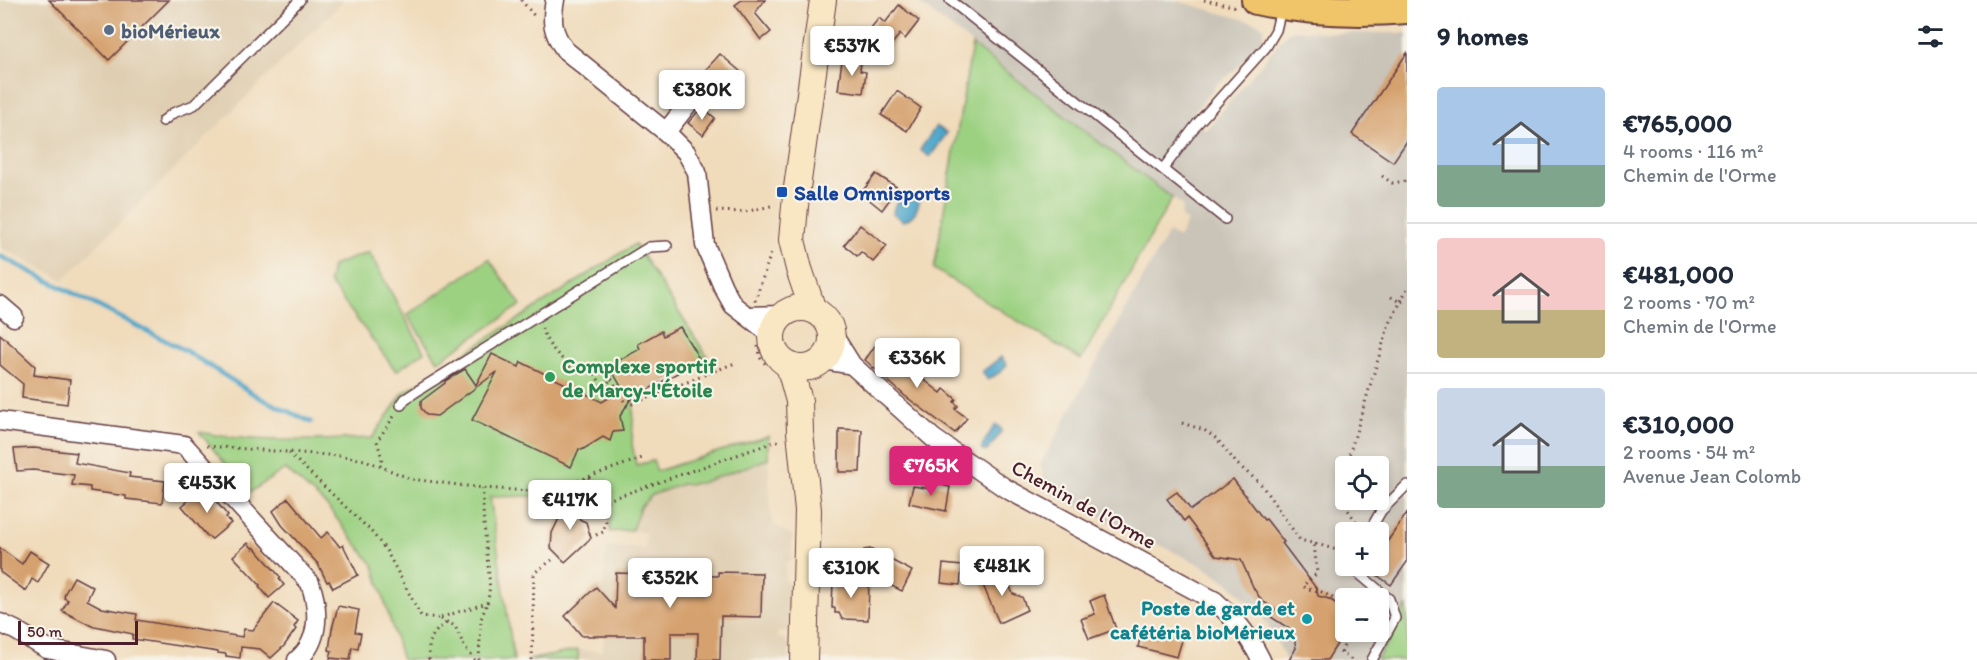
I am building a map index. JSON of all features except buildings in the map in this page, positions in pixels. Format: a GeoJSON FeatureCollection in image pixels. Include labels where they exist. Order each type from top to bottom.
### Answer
{"type":"FeatureCollection","features":[{"type":"Feature","properties":{"kind":"main road"},"geometry":{"type":"LineString","coordinates":[[1269,3],[1336,10],[1407,9]]}},
{"type":"Feature","properties":{"kind":"street"},"geometry":{"type":"LineString","coordinates":[[555,0],[552,15],[555,36],[565,50],[666,132],[686,152],[697,172],[702,233],[709,256],[733,305],[748,316],[784,323],[822,315],[829,323],[832,333],[829,352],[820,362],[799,401]]}},
{"type":"Feature","properties":{"kind":"street"},"geometry":{"type":"LineString","coordinates":[[804,660],[808,510],[799,401],[780,368],[776,353],[799,269],[792,240],[794,204],[824,0]]}},
{"type":"Feature","properties":{"kind":"street"},"geometry":{"type":"LineString","coordinates":[[666,132],[702,86]]}},
{"type":"Feature","properties":{"kind":"street","name":"Chemin de l'Orme"},"geometry":{"type":"LineString","coordinates":[[832,333],[852,365],[933,438],[1005,488],[1215,601],[1249,636],[1261,660]]}},
{"type":"Feature","properties":{"kind":"street"},"geometry":{"type":"LineString","coordinates":[[780,368],[807,368],[820,362],[852,365]]}},
{"type":"Feature","properties":{"kind":"street"},"geometry":{"type":"LineString","coordinates":[[0,421],[184,445],[310,583],[316,600],[317,617],[312,638],[304,655],[297,660]]}},
{"type":"Feature","properties":{"kind":"street"},"geometry":{"type":"LineString","coordinates":[[8,626],[42,655],[106,660]]}},
{"type":"Feature","properties":{"kind":"lane"},"geometry":{"type":"LineString","coordinates":[[164,121],[172,113],[194,105],[300,0]]}},
{"type":"Feature","properties":{"kind":"lane"},"geometry":{"type":"LineString","coordinates":[[950,0],[1225,219]]}},
{"type":"Feature","properties":{"kind":"lane"},"geometry":{"type":"LineString","coordinates":[[1163,169],[1197,124],[1266,47],[1276,30],[1269,3]]}},
{"type":"Feature","properties":{"kind":"lane"},"geometry":{"type":"LineString","coordinates":[[401,405],[405,399],[425,386],[649,247],[668,246]]}},
{"type":"Feature","properties":{"kind":"lane"},"geometry":{"type":"LineString","coordinates":[[1374,522],[1381,511],[1407,485]]}},
{"type":"Feature","properties":{"kind":"lane"},"geometry":{"type":"LineString","coordinates":[[1362,576],[1389,599],[1395,618],[1372,660]]}},
{"type":"Feature","properties":{"kind":"path"},"geometry":{"type":"LineString","coordinates":[[1382,176],[1392,183],[1407,181]]}},
{"type":"Feature","properties":{"kind":"path"},"geometry":{"type":"LineString","coordinates":[[701,210],[745,212],[794,204]]}},
{"type":"Feature","properties":{"kind":"path"},"geometry":{"type":"LineString","coordinates":[[1358,522],[1348,511],[1341,496],[1342,478],[1382,344],[1407,289]]}},
{"type":"Feature","properties":{"kind":"path"},"geometry":{"type":"LineString","coordinates":[[1391,297],[1400,302],[1407,300]]}},
{"type":"Feature","properties":{"kind":"path"},"geometry":{"type":"LineString","coordinates":[[538,316],[551,350],[563,358],[574,372],[587,364],[597,376],[605,398]]}},
{"type":"Feature","properties":{"kind":"path"},"geometry":{"type":"LineString","coordinates":[[780,368],[761,359],[784,323]]}},
{"type":"Feature","properties":{"kind":"path"},"geometry":{"type":"LineString","coordinates":[[603,393],[611,378],[627,406],[735,363]]}},
{"type":"Feature","properties":{"kind":"path"},"geometry":{"type":"LineString","coordinates":[[380,466],[382,459],[377,441],[401,405]]}},
{"type":"Feature","properties":{"kind":"path"},"geometry":{"type":"LineString","coordinates":[[1182,423],[1204,430],[1216,439],[1237,464],[1260,483],[1300,540],[1335,550]]}},
{"type":"Feature","properties":{"kind":"path"},"geometry":{"type":"LineString","coordinates":[[599,503],[780,440]]}},
{"type":"Feature","properties":{"kind":"path"},"geometry":{"type":"LineString","coordinates":[[184,445],[341,456],[365,460],[411,479],[483,488],[546,492],[645,457]]}},
{"type":"Feature","properties":{"kind":"path"},"geometry":{"type":"LineString","coordinates":[[288,452],[370,530],[386,550],[422,616],[439,618],[455,626],[465,648],[477,660]]}},
{"type":"Feature","properties":{"kind":"path"},"geometry":{"type":"LineString","coordinates":[[589,477],[606,522],[603,532],[596,535]]}},
{"type":"Feature","properties":{"kind":"path"},"geometry":{"type":"LineString","coordinates":[[477,660],[481,619],[487,603],[490,583],[483,488]]}},
{"type":"Feature","properties":{"kind":"path"},"geometry":{"type":"LineString","coordinates":[[1316,544],[1314,543],[1317,573],[1303,586],[1320,591],[1335,599]]}},
{"type":"Feature","properties":{"kind":"path"},"geometry":{"type":"LineString","coordinates":[[532,660],[534,573],[552,560]]}},
{"type":"Feature","properties":{"kind":"path"},"geometry":{"type":"LineString","coordinates":[[439,618],[487,603]]}},
{"type":"Feature","properties":{"kind":"path"},"geometry":{"type":"LineString","coordinates":[[429,660],[430,639],[447,622]]}},
{"type":"Feature","properties":{"kind":"path"},"geometry":{"type":"LineString","coordinates":[[1344,642],[1341,652],[1352,660]]}},
{"type":"Feature","properties":{"kind":"shaded area"},"geometry":{"type":"Polygon","coordinates":[[[0,0],[344,0],[63,280],[0,247],[0,0]]]}},
{"type":"Feature","properties":{"kind":"shaded area"},"geometry":{"type":"Polygon","coordinates":[[[915,0],[1173,0],[1257,23],[1264,27],[1263,38],[1235,70],[1216,85],[1190,117],[1206,130],[1288,32],[1295,30],[1333,33],[1407,33],[1407,660],[1286,660],[1259,612],[1230,584],[1199,564],[1053,494],[1044,478],[1040,465],[1167,235],[1170,233],[1178,238],[1187,222],[1181,217],[1183,206],[915,0]]]}},
{"type":"Feature","properties":{"kind":"shaded area"},"geometry":{"type":"Polygon","coordinates":[[[768,459],[771,518],[774,525],[792,535],[791,560],[786,562],[785,582],[790,582],[790,627],[778,632],[778,638],[784,639],[789,644],[789,660],[578,660],[578,650],[603,651],[604,636],[582,635],[565,616],[596,587],[604,586],[606,547],[645,548],[646,533],[632,530],[640,507],[652,495],[682,484],[700,483],[768,459]]]}},
{"type":"Feature","properties":{"kind":"green space"},"geometry":{"type":"Polygon","coordinates":[[[972,45],[1172,198],[1081,360],[934,269],[972,45]]]}},
{"type":"Feature","properties":{"kind":"green space"},"geometry":{"type":"Polygon","coordinates":[[[635,244],[707,356],[634,398],[632,444],[636,465],[653,461],[657,471],[768,436],[768,459],[700,483],[682,484],[652,495],[640,507],[632,530],[610,532],[608,505],[596,480],[556,494],[550,507],[533,496],[490,497],[514,660],[402,660],[374,566],[326,505],[285,469],[249,493],[199,432],[263,440],[372,438],[403,393],[635,244]]]}},
{"type":"Feature","properties":{"kind":"green space"},"geometry":{"type":"Polygon","coordinates":[[[369,252],[424,352],[396,371],[329,282],[332,266],[369,252]]]}},
{"type":"Feature","properties":{"kind":"green space"},"geometry":{"type":"Polygon","coordinates":[[[489,259],[521,305],[438,361],[407,315],[489,259]]]}},
{"type":"Feature","properties":{"kind":"green space"},"geometry":{"type":"Polygon","coordinates":[[[1407,606],[1407,660],[1377,660],[1387,642],[1389,642],[1407,606]]]}},
{"type":"Feature","properties":{"kind":"green space"},"geometry":{"type":"Polygon","coordinates":[[[578,650],[578,660],[529,660],[578,650]]]}},
{"type":"Feature","properties":{"kind":"water"},"geometry":{"type":"Polygon","coordinates":[[[936,126],[947,133],[930,157],[920,150],[936,126]]]}},
{"type":"Feature","properties":{"kind":"water"},"geometry":{"type":"Polygon","coordinates":[[[909,193],[919,200],[916,211],[903,221],[893,214],[896,203],[909,193]]]}},
{"type":"Feature","properties":{"kind":"water"},"geometry":{"type":"Polygon","coordinates":[[[1001,357],[1007,365],[988,380],[982,372],[1001,357]]]}},
{"type":"Feature","properties":{"kind":"water"},"geometry":{"type":"Polygon","coordinates":[[[997,425],[1001,433],[987,451],[982,451],[982,446],[994,426],[997,425]]]}},
{"type":"Feature","properties":{"kind":"waterway"},"geometry":{"type":"LineString","coordinates":[[0,256],[186,351],[260,398],[311,422]]}},
{"type":"Feature","properties":{"kind":"place","name":"bioMérieux"},"geometry":{"type":"Point","coordinates":[109,30]}},
{"type":"Feature","properties":{"kind":"place","name":"Salle Omnisports"},"geometry":{"type":"Point","coordinates":[782,192]}},
{"type":"Feature","properties":{"kind":"place","name":"Complexe sportif de Marcy-l'Étoile"},"geometry":{"type":"Point","coordinates":[550,377]}},
{"type":"Feature","properties":{"kind":"place","name":"Poste de garde et cafétéria bioMérieux"},"geometry":{"type":"Point","coordinates":[1307,619]}}]}
